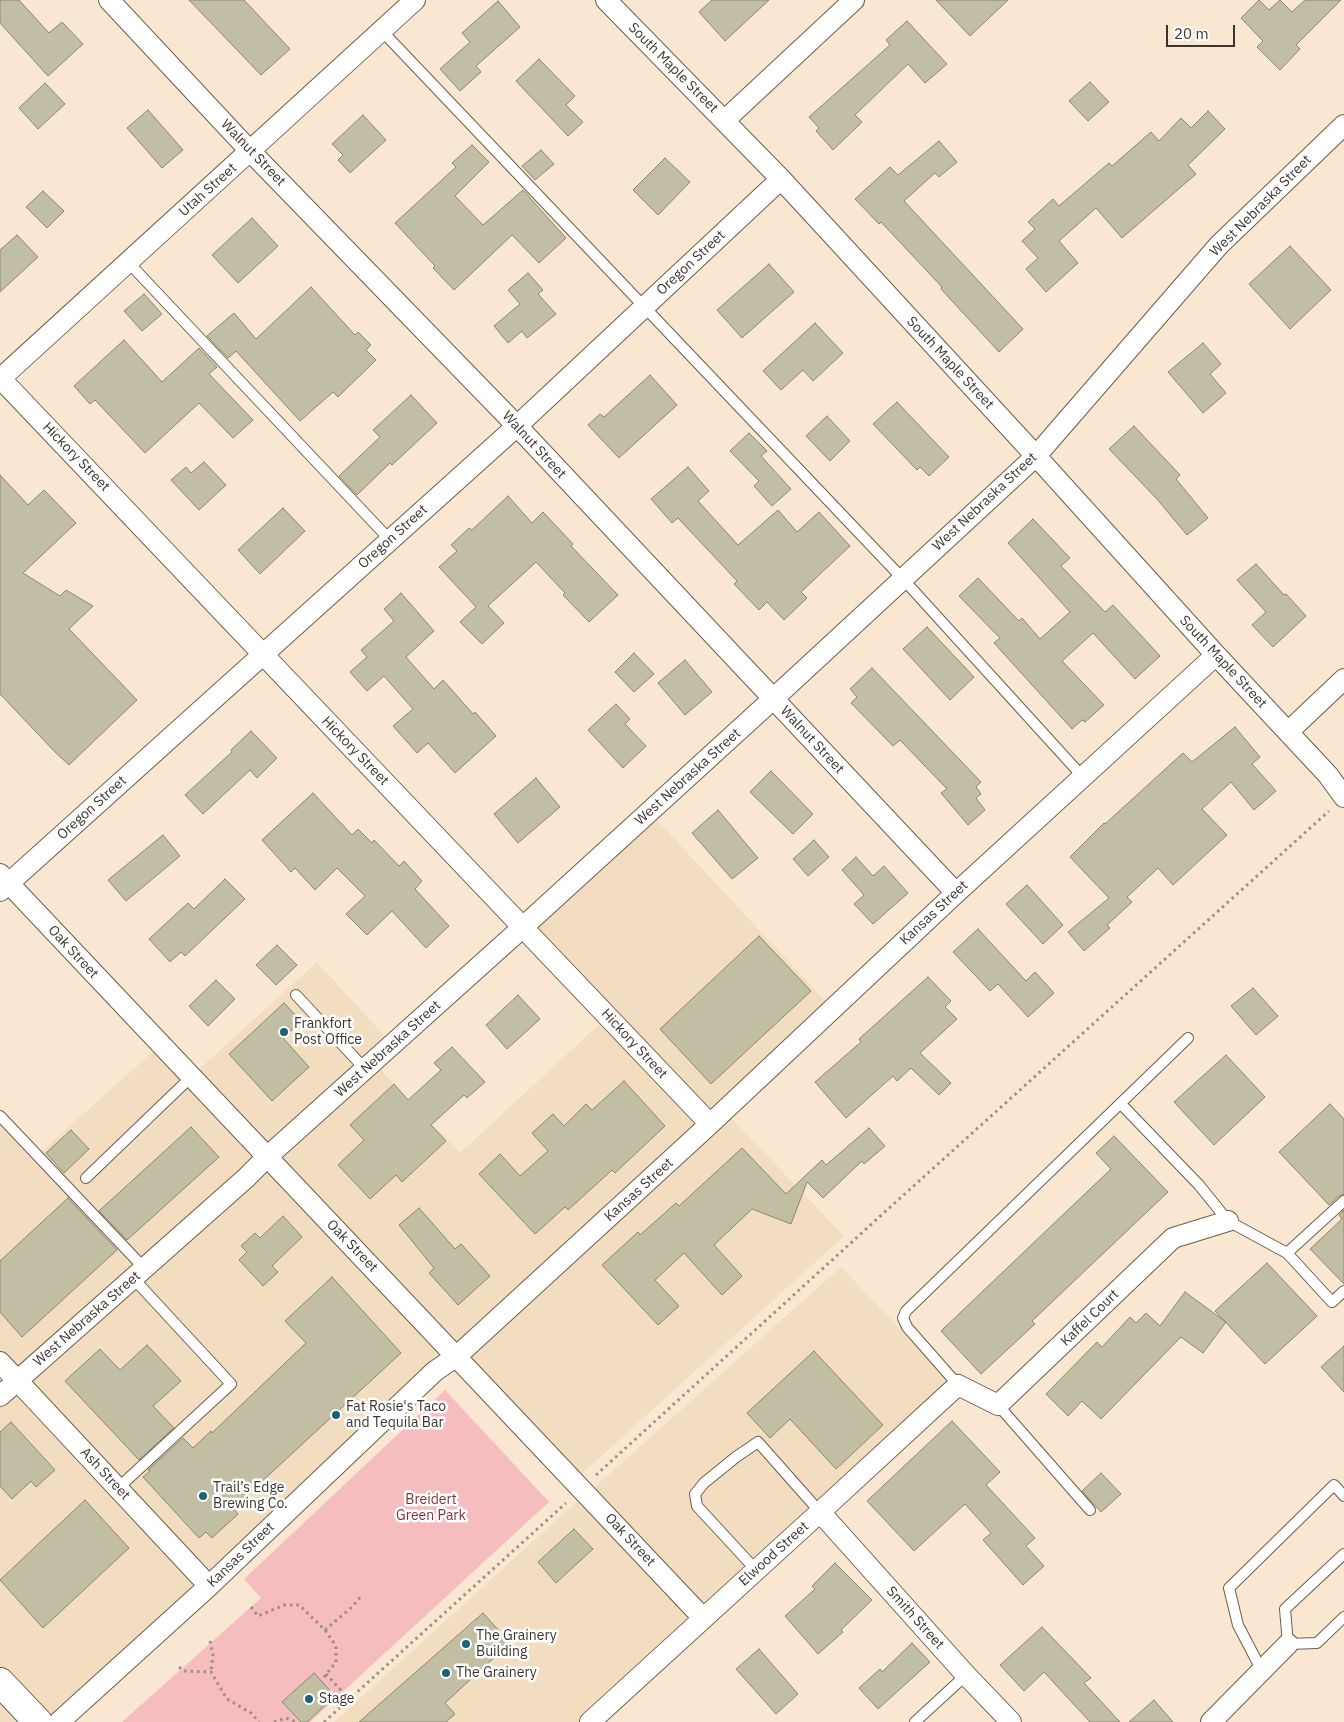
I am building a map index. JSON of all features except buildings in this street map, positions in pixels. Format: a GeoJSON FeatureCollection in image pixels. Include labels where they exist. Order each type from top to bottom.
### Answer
{"type":"FeatureCollection","features":[{"type":"Feature","properties":{"kind":"street","name":"Walnut Street"},"geometry":{"type":"LineString","coordinates":[[109,0],[250,151],[517,426],[956,893]]}},
{"type":"Feature","properties":{"kind":"street","name":"Utah Street"},"geometry":{"type":"LineString","coordinates":[[0,378],[415,0]]}},
{"type":"Feature","properties":{"kind":"street","name":"South Maple Street"},"geometry":{"type":"LineString","coordinates":[[606,0],[781,179],[1328,775],[1338,802]]}},
{"type":"Feature","properties":{"kind":"street"},"geometry":{"type":"LineString","coordinates":[[724,120],[854,0]]}},
{"type":"Feature","properties":{"kind":"street","name":"West Nebraska Street"},"geometry":{"type":"LineString","coordinates":[[0,1396],[246,1178],[523,927],[1036,456],[1219,246],[1344,125]]}},
{"type":"Feature","properties":{"kind":"street","name":"Oregon Street"},"geometry":{"type":"LineString","coordinates":[[3,883],[517,426],[781,179]]}},
{"type":"Feature","properties":{"kind":"street","name":"Hickory Street"},"geometry":{"type":"LineString","coordinates":[[0,378],[710,1124]]}},
{"type":"Feature","properties":{"kind":"street","name":"Kansas Street"},"geometry":{"type":"LineString","coordinates":[[59,1722],[209,1586],[435,1371],[457,1356],[710,1124],[956,893],[1216,655]]}},
{"type":"Feature","properties":{"kind":"street"},"geometry":{"type":"LineString","coordinates":[[1288,732],[1344,679]]}},
{"type":"Feature","properties":{"kind":"street","name":"Oak Street"},"geometry":{"type":"LineString","coordinates":[[3,883],[191,1077],[704,1618]]}},
{"type":"Feature","properties":{"kind":"street","name":"Kaffel Court"},"geometry":{"type":"LineString","coordinates":[[998,1405],[1173,1238],[1228,1221]]}},
{"type":"Feature","properties":{"kind":"street","name":"Ash Street"},"geometry":{"type":"LineString","coordinates":[[0,1362],[209,1586]]}},
{"type":"Feature","properties":{"kind":"street"},"geometry":{"type":"LineString","coordinates":[[958,1385],[998,1405]]}},
{"type":"Feature","properties":{"kind":"street","name":"Elwood Street"},"geometry":{"type":"LineString","coordinates":[[590,1722],[958,1385]]}},
{"type":"Feature","properties":{"kind":"street","name":"Smith Street"},"geometry":{"type":"LineString","coordinates":[[820,1512],[966,1675],[1011,1722]]}},
{"type":"Feature","properties":{"kind":"street"},"geometry":{"type":"LineString","coordinates":[[1211,1722],[1288,1644]]}},
{"type":"Feature","properties":{"kind":"street"},"geometry":{"type":"LineString","coordinates":[[0,1682],[38,1722]]}},
{"type":"Feature","properties":{"kind":"lane"},"geometry":{"type":"LineString","coordinates":[[382,31],[903,579],[1083,777]]}},
{"type":"Feature","properties":{"kind":"lane"},"geometry":{"type":"LineString","coordinates":[[128,262],[390,540]]}},
{"type":"Feature","properties":{"kind":"lane"},"geometry":{"type":"LineString","coordinates":[[296,995],[365,1069]]}},
{"type":"Feature","properties":{"kind":"lane"},"geometry":{"type":"LineString","coordinates":[[958,1385],[907,1326],[903,1318],[906,1311],[1188,1038]]}},
{"type":"Feature","properties":{"kind":"lane"},"geometry":{"type":"LineString","coordinates":[[86,1178],[191,1077]]}},
{"type":"Feature","properties":{"kind":"lane"},"geometry":{"type":"LineString","coordinates":[[1121,1104],[1199,1185],[1228,1221],[1287,1253],[1332,1302],[1344,1292]]}},
{"type":"Feature","properties":{"kind":"lane"},"geometry":{"type":"LineString","coordinates":[[0,1116],[139,1273],[230,1384],[118,1488]]}},
{"type":"Feature","properties":{"kind":"lane"},"geometry":{"type":"LineString","coordinates":[[1287,1253],[1344,1201]]}},
{"type":"Feature","properties":{"kind":"lane"},"geometry":{"type":"LineString","coordinates":[[998,1405],[1090,1510]]}},
{"type":"Feature","properties":{"kind":"lane"},"geometry":{"type":"LineString","coordinates":[[756,1570],[697,1506],[695,1494],[704,1483],[758,1442],[820,1512]]}},
{"type":"Feature","properties":{"kind":"lane"},"geometry":{"type":"LineString","coordinates":[[1262,1672],[1238,1625],[1229,1588],[1334,1485],[1344,1496]]}},
{"type":"Feature","properties":{"kind":"lane"},"geometry":{"type":"LineString","coordinates":[[1344,1554],[1285,1609],[1288,1644],[1316,1643],[1344,1617]]}},
{"type":"Feature","properties":{"kind":"lane"},"geometry":{"type":"LineString","coordinates":[[915,1722],[966,1675]]}},
{"type":"Feature","properties":{"kind":"path"},"geometry":{"type":"LineString","coordinates":[[324,1722],[1338,802]]}},
{"type":"Feature","properties":{"kind":"path"},"geometry":{"type":"LineString","coordinates":[[325,1630],[352,1607],[362,1595]]}},
{"type":"Feature","properties":{"kind":"path"},"geometry":{"type":"LineString","coordinates":[[251,1607],[258,1616],[284,1605],[299,1605],[325,1630],[336,1646],[336,1662],[321,1680]]}},
{"type":"Feature","properties":{"kind":"path"},"geometry":{"type":"LineString","coordinates":[[210,1641],[213,1655],[211,1672],[227,1699],[251,1713],[259,1722]]}},
{"type":"Feature","properties":{"kind":"path"},"geometry":{"type":"LineString","coordinates":[[179,1667],[184,1671],[211,1672]]}},
{"type":"Feature","properties":{"kind":"path"},"geometry":{"type":"LineString","coordinates":[[326,1674],[349,1699]]}},
{"type":"Feature","properties":{"kind":"path"},"geometry":{"type":"LineString","coordinates":[[274,1722],[286,1718],[296,1722]]}},
{"type":"Feature","properties":{"kind":"shaded area"},"geometry":{"type":"Polygon","coordinates":[[[653,816],[830,1006],[458,1351],[271,1157],[375,1064],[460,1153],[605,1019],[523,931],[653,816]]]}},
{"type":"Feature","properties":{"kind":"shaded area"},"geometry":{"type":"Polygon","coordinates":[[[317,962],[390,1042],[267,1151],[195,1073],[317,962]]]}},
{"type":"Feature","properties":{"kind":"shaded area"},"geometry":{"type":"Polygon","coordinates":[[[158,1047],[262,1156],[17,1375],[0,1356],[0,1109],[41,1152],[158,1047]]]}},
{"type":"Feature","properties":{"kind":"shaded area"},"geometry":{"type":"Polygon","coordinates":[[[727,1114],[844,1236],[576,1479],[462,1356],[727,1114]]]}},
{"type":"Feature","properties":{"kind":"shaded area"},"geometry":{"type":"Polygon","coordinates":[[[267,1164],[451,1357],[51,1722],[0,1675],[0,1405],[267,1164]]]}},
{"type":"Feature","properties":{"kind":"shaded area"},"geometry":{"type":"Polygon","coordinates":[[[841,1267],[953,1385],[703,1613],[589,1492],[841,1267]]]}},
{"type":"Feature","properties":{"kind":"shaded area"},"geometry":{"type":"Polygon","coordinates":[[[583,1496],[698,1617],[586,1722],[334,1722],[583,1496]]]}},
{"type":"Feature","properties":{"kind":"shaded area"},"geometry":{"type":"Polygon","coordinates":[[[0,1690],[30,1722],[0,1722],[0,1690]]]}},
{"type":"Feature","properties":{"kind":"green space","name":"Breidert Green Park"},"geometry":{"type":"Polygon","coordinates":[[[445,1390],[549,1502],[310,1722],[122,1722],[261,1598],[244,1579],[445,1390]]]}},
{"type":"Feature","properties":{"kind":"place","name":"Frankfort Post Office"},"geometry":{"type":"Point","coordinates":[284,1032]}},
{"type":"Feature","properties":{"kind":"place","name":"Fat Rosie's Taco and Tequila Bar"},"geometry":{"type":"Point","coordinates":[336,1415]}},
{"type":"Feature","properties":{"kind":"place","name":"Trail’s Edge Brewing Co."},"geometry":{"type":"Point","coordinates":[203,1496]}},
{"type":"Feature","properties":{"kind":"place","name":"The Grainery Building"},"geometry":{"type":"Point","coordinates":[466,1644]}},
{"type":"Feature","properties":{"kind":"place","name":"The Grainery"},"geometry":{"type":"Point","coordinates":[446,1673]}},
{"type":"Feature","properties":{"kind":"place","name":"Stage"},"geometry":{"type":"Point","coordinates":[309,1699]}}]}
